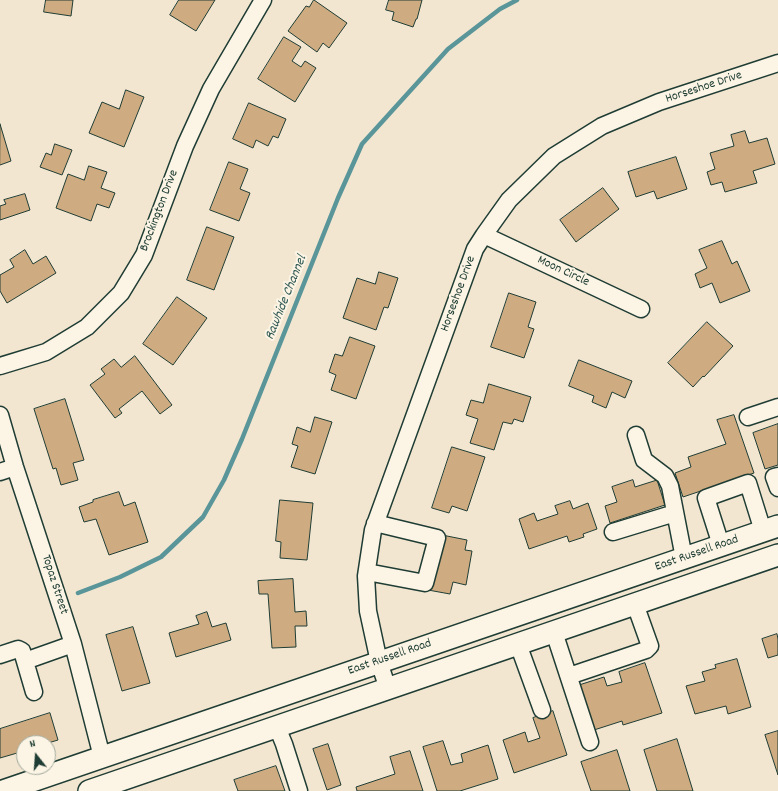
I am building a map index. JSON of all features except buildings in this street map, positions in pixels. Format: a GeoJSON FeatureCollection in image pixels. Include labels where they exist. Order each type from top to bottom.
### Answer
{"type":"FeatureCollection","features":[{"type":"Feature","properties":{"kind":"main road","name":"East Russell Road"},"geometry":{"type":"LineString","coordinates":[[3,791],[771,528]]}},
{"type":"Feature","properties":{"kind":"main road"},"geometry":{"type":"LineString","coordinates":[[89,791],[112,787],[277,726],[778,555]]}},
{"type":"Feature","properties":{"kind":"main road"},"geometry":{"type":"LineString","coordinates":[[112,787],[115,772],[139,757],[184,738],[249,716],[268,700]]}},
{"type":"Feature","properties":{"kind":"street","name":"Brockington Drive"},"geometry":{"type":"LineString","coordinates":[[0,366],[46,352],[87,327],[121,293],[144,255],[185,146],[211,88],[263,0]]}},
{"type":"Feature","properties":{"kind":"street","name":"Horseshoe Drive"},"geometry":{"type":"LineString","coordinates":[[388,689],[379,662],[368,611],[366,576],[373,530],[475,250],[484,235],[509,200],[554,156],[602,126],[659,102],[778,63]]}},
{"type":"Feature","properties":{"kind":"street","name":"Moon Circle"},"geometry":{"type":"LineString","coordinates":[[484,235],[641,309]]}},
{"type":"Feature","properties":{"kind":"street"},"geometry":{"type":"LineString","coordinates":[[748,417],[778,407]]}},
{"type":"Feature","properties":{"kind":"street","name":"Topaz Street"},"geometry":{"type":"LineString","coordinates":[[0,415],[15,467],[73,644],[102,757]]}},
{"type":"Feature","properties":{"kind":"street"},"geometry":{"type":"LineString","coordinates":[[636,435],[644,460],[665,476],[670,486],[684,558]]}},
{"type":"Feature","properties":{"kind":"street"},"geometry":{"type":"LineString","coordinates":[[0,472],[15,467]]}},
{"type":"Feature","properties":{"kind":"street"},"geometry":{"type":"LineString","coordinates":[[778,476],[774,477],[778,488]]}},
{"type":"Feature","properties":{"kind":"street"},"geometry":{"type":"LineString","coordinates":[[721,545],[706,498],[748,483],[771,528]]}},
{"type":"Feature","properties":{"kind":"street"},"geometry":{"type":"LineString","coordinates":[[613,532],[675,513]]}},
{"type":"Feature","properties":{"kind":"street"},"geometry":{"type":"LineString","coordinates":[[367,572],[425,583],[437,538],[375,523]]}},
{"type":"Feature","properties":{"kind":"street"},"geometry":{"type":"LineString","coordinates":[[569,676],[646,650],[650,646],[635,604]]}},
{"type":"Feature","properties":{"kind":"street"},"geometry":{"type":"LineString","coordinates":[[554,632],[590,742]]}},
{"type":"Feature","properties":{"kind":"street"},"geometry":{"type":"LineString","coordinates":[[25,661],[73,644]]}},
{"type":"Feature","properties":{"kind":"street"},"geometry":{"type":"LineString","coordinates":[[518,644],[542,710]]}},
{"type":"Feature","properties":{"kind":"street"},"geometry":{"type":"LineString","coordinates":[[0,655],[18,649],[22,651],[34,692]]}},
{"type":"Feature","properties":{"kind":"street"},"geometry":{"type":"LineString","coordinates":[[277,726],[299,791]]}},
{"type":"Feature","properties":{"kind":"waterway","name":"Rawhide Channel"},"geometry":{"type":"LineString","coordinates":[[78,593],[120,577],[161,557],[203,517],[224,480],[242,439],[338,198],[362,144],[448,49],[500,9],[517,0]]}}]}
